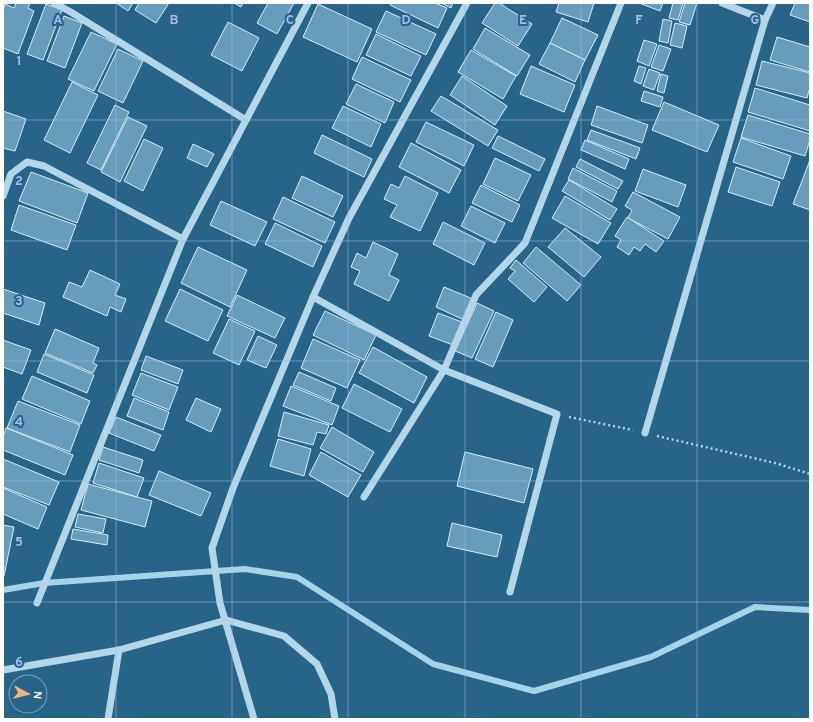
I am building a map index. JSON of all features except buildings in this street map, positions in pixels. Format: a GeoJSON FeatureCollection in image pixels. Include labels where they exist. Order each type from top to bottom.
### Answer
{"type":"FeatureCollection","features":[{"type":"Feature","properties":{"kind":"street"},"geometry":{"type":"LineString","coordinates":[[54,3],[246,120]]}},
{"type":"Feature","properties":{"kind":"street"},"geometry":{"type":"LineString","coordinates":[[37,603],[184,239],[308,3]]}},
{"type":"Feature","properties":{"kind":"street"},"geometry":{"type":"LineString","coordinates":[[254,719],[220,603],[212,548],[233,488],[313,297],[349,218],[467,3]]}},
{"type":"Feature","properties":{"kind":"street"},"geometry":{"type":"LineString","coordinates":[[364,497],[444,370],[476,295],[525,243],[621,3]]}},
{"type":"Feature","properties":{"kind":"street"},"geometry":{"type":"LineString","coordinates":[[722,3],[765,20]]}},
{"type":"Feature","properties":{"kind":"street"},"geometry":{"type":"LineString","coordinates":[[645,433],[765,20],[773,3]]}},
{"type":"Feature","properties":{"kind":"street"},"geometry":{"type":"LineString","coordinates":[[3,196],[11,174],[27,162],[44,166],[184,239]]}},
{"type":"Feature","properties":{"kind":"street"},"geometry":{"type":"LineString","coordinates":[[3,171],[11,174]]}},
{"type":"Feature","properties":{"kind":"street"},"geometry":{"type":"LineString","coordinates":[[313,297],[444,370],[557,414],[510,592]]}},
{"type":"Feature","properties":{"kind":"street"},"geometry":{"type":"LineString","coordinates":[[3,670],[119,650],[226,620],[284,636],[317,664],[331,694],[335,719]]}},
{"type":"Feature","properties":{"kind":"street"},"geometry":{"type":"LineString","coordinates":[[108,719],[119,650]]}},
{"type":"Feature","properties":{"kind":"path"},"geometry":{"type":"LineString","coordinates":[[557,414],[775,463],[810,474]]}},
{"type":"Feature","properties":{"kind":"waterway"},"geometry":{"type":"LineString","coordinates":[[3,590],[44,583],[245,569],[297,577],[433,664],[534,691],[651,657],[755,607],[810,610]]}}]}
